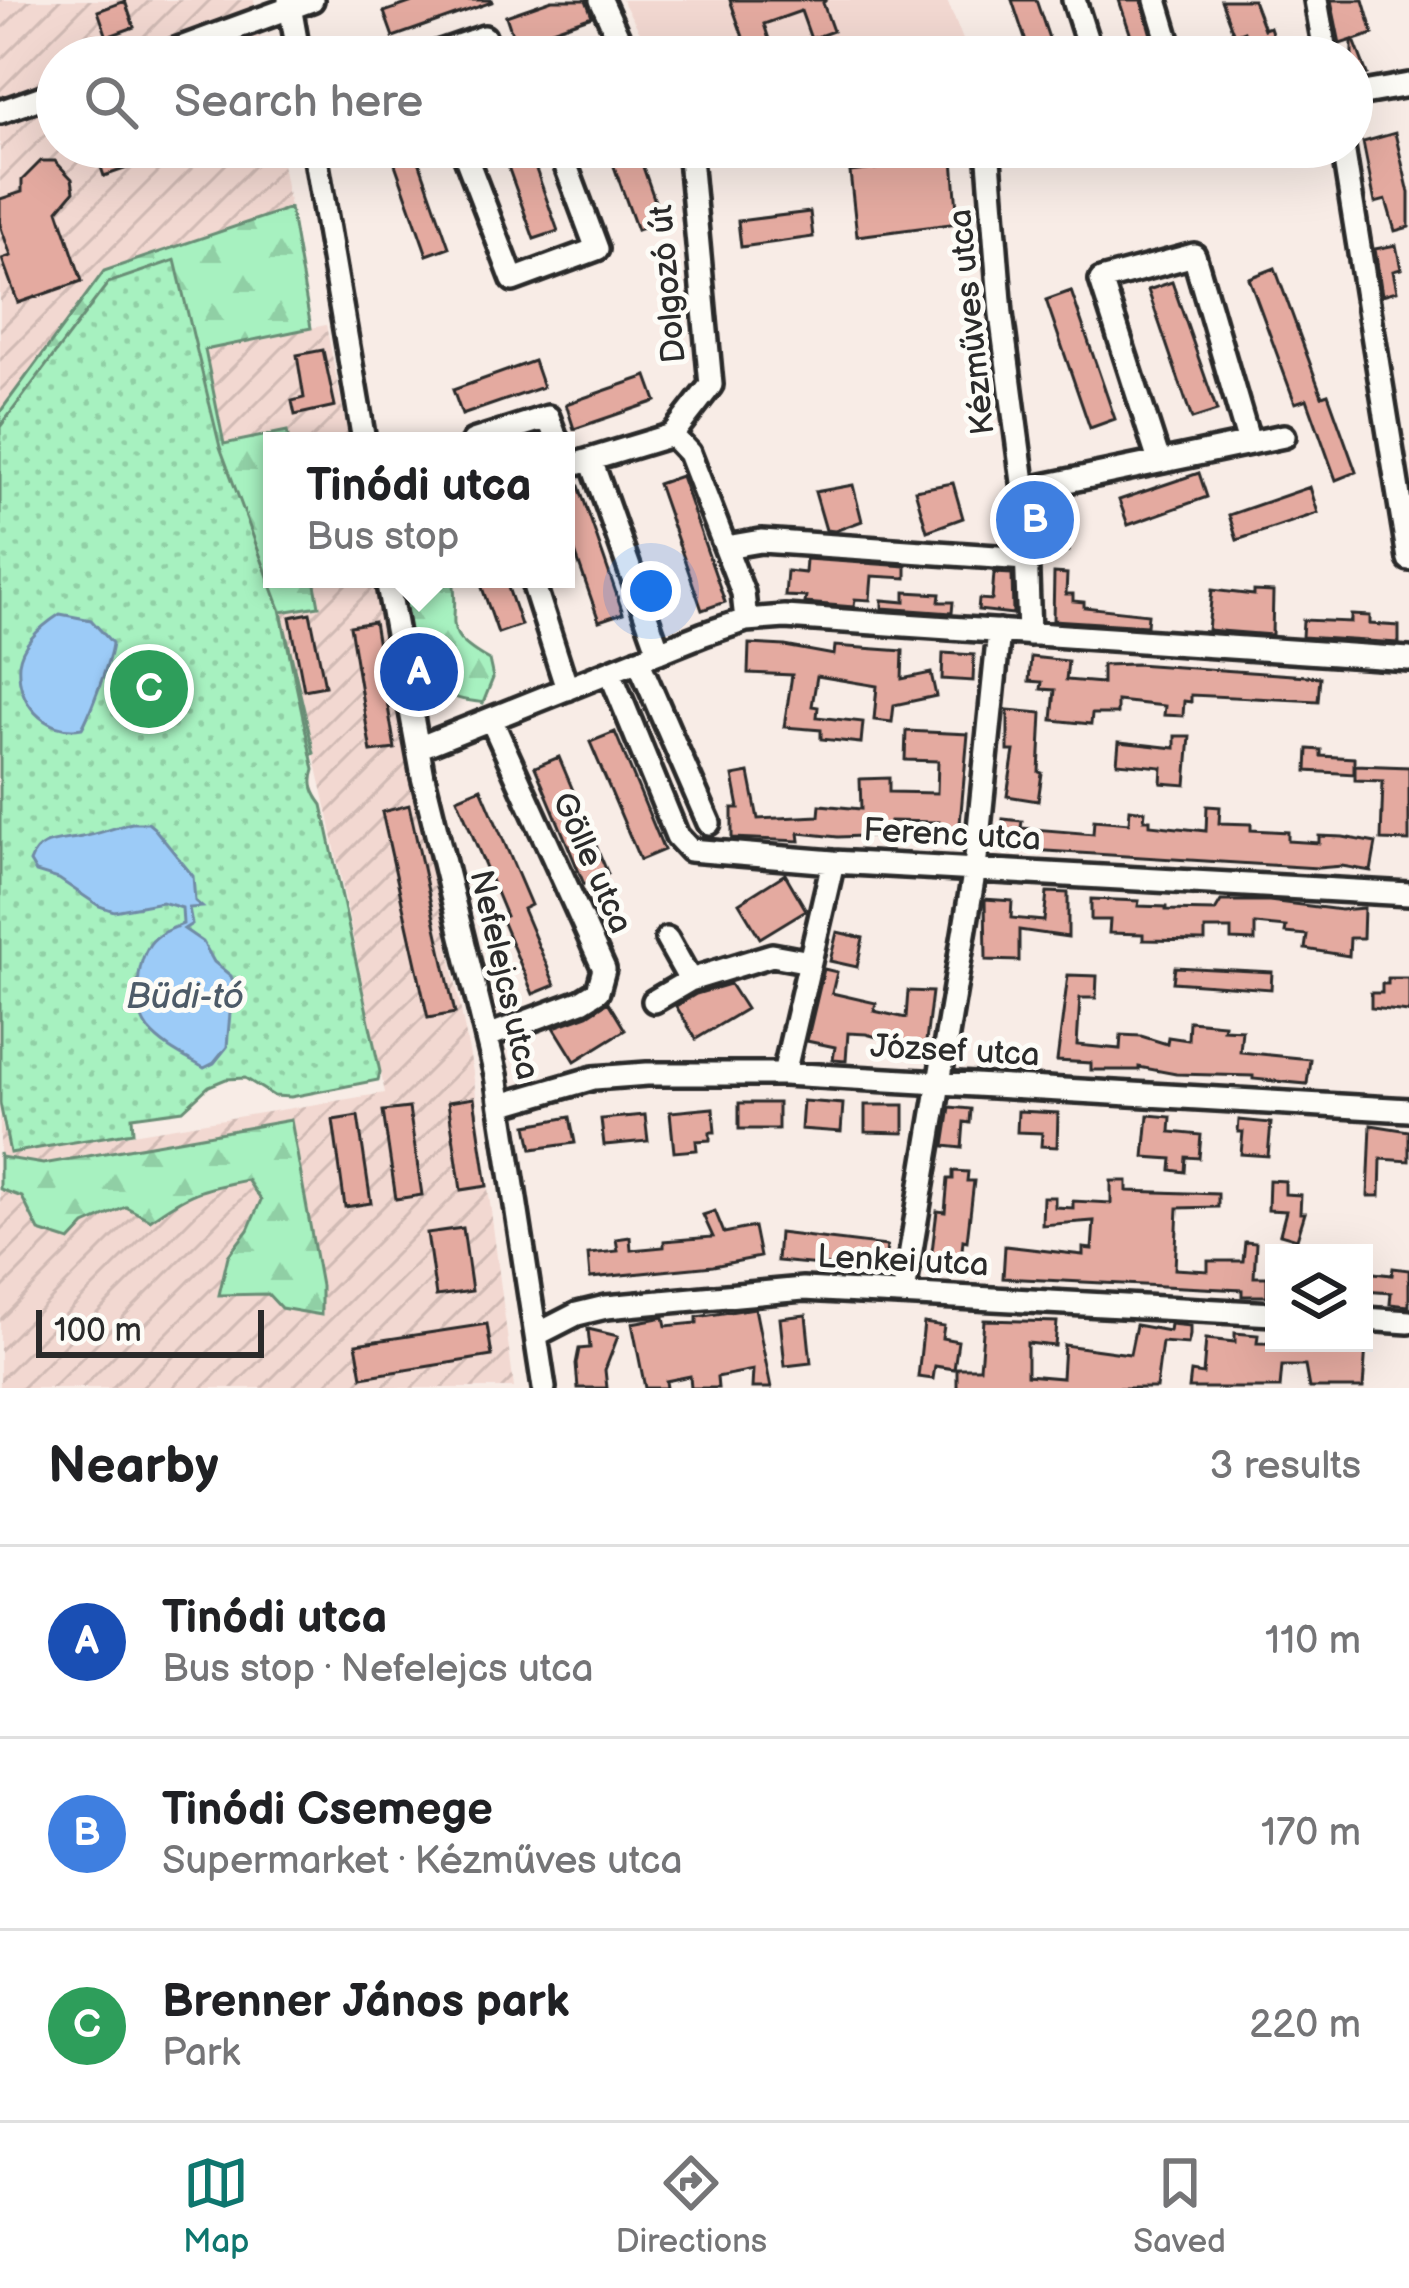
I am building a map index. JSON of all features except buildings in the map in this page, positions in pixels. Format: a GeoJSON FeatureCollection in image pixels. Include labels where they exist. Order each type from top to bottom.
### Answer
{"type":"FeatureCollection","features":[{"type":"Feature","properties":{"kind":"street"},"geometry":{"type":"LineString","coordinates":[[601,0],[614,36]]}},
{"type":"Feature","properties":{"kind":"street"},"geometry":{"type":"LineString","coordinates":[[1075,0],[1086,36]]}},
{"type":"Feature","properties":{"kind":"street"},"geometry":{"type":"LineString","coordinates":[[1156,0],[1167,36]]}},
{"type":"Feature","properties":{"kind":"street"},"geometry":{"type":"LineString","coordinates":[[1316,0],[1322,36]]}},
{"type":"Feature","properties":{"kind":"street"},"geometry":{"type":"LineString","coordinates":[[210,36],[297,2],[298,36]]}},
{"type":"Feature","properties":{"kind":"street"},"geometry":{"type":"LineString","coordinates":[[1373,91],[1409,85]]}},
{"type":"Feature","properties":{"kind":"street"},"geometry":{"type":"LineString","coordinates":[[0,112],[36,99]]}},
{"type":"Feature","properties":{"kind":"street"},"geometry":{"type":"LineString","coordinates":[[318,168],[362,432]]}},
{"type":"Feature","properties":{"kind":"street"},"geometry":{"type":"LineString","coordinates":[[470,168],[513,280],[597,249],[567,168]]}},
{"type":"Feature","properties":{"kind":"street","name":"Dolgozó út"},"geometry":{"type":"LineString","coordinates":[[672,435],[711,385],[690,168]]}},
{"type":"Feature","properties":{"kind":"street","name":"Kézműves utca"},"geometry":{"type":"LineString","coordinates":[[990,168],[1000,314],[1024,490],[1028,634]]}},
{"type":"Feature","properties":{"kind":"street"},"geometry":{"type":"LineString","coordinates":[[1346,168],[1409,559]]}},
{"type":"Feature","properties":{"kind":"street"},"geometry":{"type":"LineString","coordinates":[[1160,461],[1101,280],[1194,255],[1250,443]]}},
{"type":"Feature","properties":{"kind":"street"},"geometry":{"type":"LineString","coordinates":[[502,432],[548,418],[553,432]]}},
{"type":"Feature","properties":{"kind":"street"},"geometry":{"type":"LineString","coordinates":[[1386,430],[1409,426]]}},
{"type":"Feature","properties":{"kind":"street"},"geometry":{"type":"LineString","coordinates":[[575,463],[672,435],[689,453],[743,593],[746,620]]}},
{"type":"Feature","properties":{"kind":"street"},"geometry":{"type":"LineString","coordinates":[[1024,490],[1284,436]]}},
{"type":"Feature","properties":{"kind":"street"},"geometry":{"type":"LineString","coordinates":[[575,469],[709,823]]}},
{"type":"Feature","properties":{"kind":"street"},"geometry":{"type":"LineString","coordinates":[[726,547],[761,541],[1026,559]]}},
{"type":"Feature","properties":{"kind":"street","name":"Nefelejcs utca"},"geometry":{"type":"LineString","coordinates":[[389,588],[418,748],[488,1036],[544,1388]]}},
{"type":"Feature","properties":{"kind":"street"},"geometry":{"type":"LineString","coordinates":[[535,588],[567,689]]}},
{"type":"Feature","properties":{"kind":"street"},"geometry":{"type":"LineString","coordinates":[[418,748],[746,620],[785,617],[1409,659]]}},
{"type":"Feature","properties":{"kind":"street"},"geometry":{"type":"LineString","coordinates":[[904,1292],[975,868],[999,631]]}},
{"type":"Feature","properties":{"kind":"street","name":"Ferenc utca"},"geometry":{"type":"LineString","coordinates":[[610,672],[676,836],[686,848],[833,862],[1409,894]]}},
{"type":"Feature","properties":{"kind":"street","name":"Gölle utca"},"geometry":{"type":"LineString","coordinates":[[488,1036],[582,1001],[598,991],[604,969],[491,719]]}},
{"type":"Feature","properties":{"kind":"street"},"geometry":{"type":"LineString","coordinates":[[784,1074],[833,862]]}},
{"type":"Feature","properties":{"kind":"street"},"geometry":{"type":"LineString","coordinates":[[667,939],[690,980]]}},
{"type":"Feature","properties":{"kind":"street"},"geometry":{"type":"LineString","coordinates":[[654,1001],[690,980],[772,955],[810,962]]}},
{"type":"Feature","properties":{"kind":"street","name":"József utca"},"geometry":{"type":"LineString","coordinates":[[501,1105],[594,1078],[784,1074],[1409,1110]]}},
{"type":"Feature","properties":{"kind":"street","name":"Lenkei utca"},"geometry":{"type":"LineString","coordinates":[[536,1335],[606,1307],[758,1291],[904,1292],[1265,1313]]}},
{"type":"Feature","properties":{"kind":"street"},"geometry":{"type":"LineString","coordinates":[[1373,1320],[1409,1322]]}},
{"type":"Feature","properties":{"kind":"shaded area"},"geometry":{"type":"Polygon","coordinates":[[[0,0],[254,0],[260,36],[36,36],[36,168],[283,168],[290,208],[104,271],[0,411],[0,0]]]}},
{"type":"Feature","properties":{"kind":"shaded area"},"geometry":{"type":"Polygon","coordinates":[[[622,0],[947,0],[962,36],[642,36],[622,0]]]}},
{"type":"Feature","properties":{"kind":"shaded area"},"geometry":{"type":"Polygon","coordinates":[[[326,325],[347,432],[263,432],[263,436],[224,444],[205,350],[326,325]]]}},
{"type":"Feature","properties":{"kind":"shaded area"},"geometry":{"type":"Polygon","coordinates":[[[316,588],[379,588],[473,1072],[514,1388],[0,1388],[0,1115],[9,1154],[385,1093],[281,612],[319,606],[316,588]]]}},
{"type":"Feature","properties":{"kind":"green space"},"geometry":{"type":"Polygon","coordinates":[[[290,208],[311,328],[205,350],[224,444],[263,436],[263,588],[316,588],[319,606],[281,612],[314,753],[277,779],[0,691],[0,412],[104,271],[290,208]]]}},
{"type":"Feature","properties":{"kind":"green space"},"geometry":{"type":"Polygon","coordinates":[[[175,260],[220,447],[263,563],[263,588],[272,588],[280,609],[314,770],[313,788],[322,805],[380,1072],[378,1080],[291,1097],[274,1096],[245,1078],[226,1079],[209,1086],[183,1110],[132,1117],[133,1132],[10,1153],[0,1103],[0,427],[108,283],[175,260]]]}},
{"type":"Feature","properties":{"kind":"green space"},"geometry":{"type":"Polygon","coordinates":[[[402,588],[454,588],[456,633],[489,660],[493,678],[483,703],[455,697],[429,677],[414,646],[402,588]]]}},
{"type":"Feature","properties":{"kind":"green space"},"geometry":{"type":"Polygon","coordinates":[[[291,1120],[321,1286],[321,1315],[281,1308],[268,1294],[219,1295],[228,1256],[248,1230],[261,1200],[247,1180],[196,1193],[150,1220],[126,1207],[85,1225],[70,1241],[39,1231],[22,1197],[0,1189],[0,1153],[1,1157],[43,1164],[291,1120]]]}},
{"type":"Feature","properties":{"kind":"water"},"geometry":{"type":"Polygon","coordinates":[[[60,614],[91,620],[112,643],[82,728],[45,721],[28,703],[19,678],[24,648],[60,614]]]}},
{"type":"Feature","properties":{"kind":"water","name":"Büdi-tó"},"geometry":{"type":"Polygon","coordinates":[[[132,823],[154,828],[193,876],[195,901],[202,907],[189,908],[192,924],[184,929],[203,942],[214,962],[231,976],[236,990],[227,1047],[204,1068],[148,1029],[138,999],[145,953],[157,937],[183,924],[182,908],[162,902],[114,911],[59,879],[36,872],[30,862],[44,845],[132,823]]]}},
{"type":"Feature","properties":{"kind":"place","name":"Tinódi Csemege"},"geometry":{"type":"Point","coordinates":[1035,520]}},
{"type":"Feature","properties":{"kind":"place","name":"Tinódi utca"},"geometry":{"type":"Point","coordinates":[419,672]}},
{"type":"Feature","properties":{"kind":"place","name":"Brenner János park"},"geometry":{"type":"Point","coordinates":[149,689]}}]}
